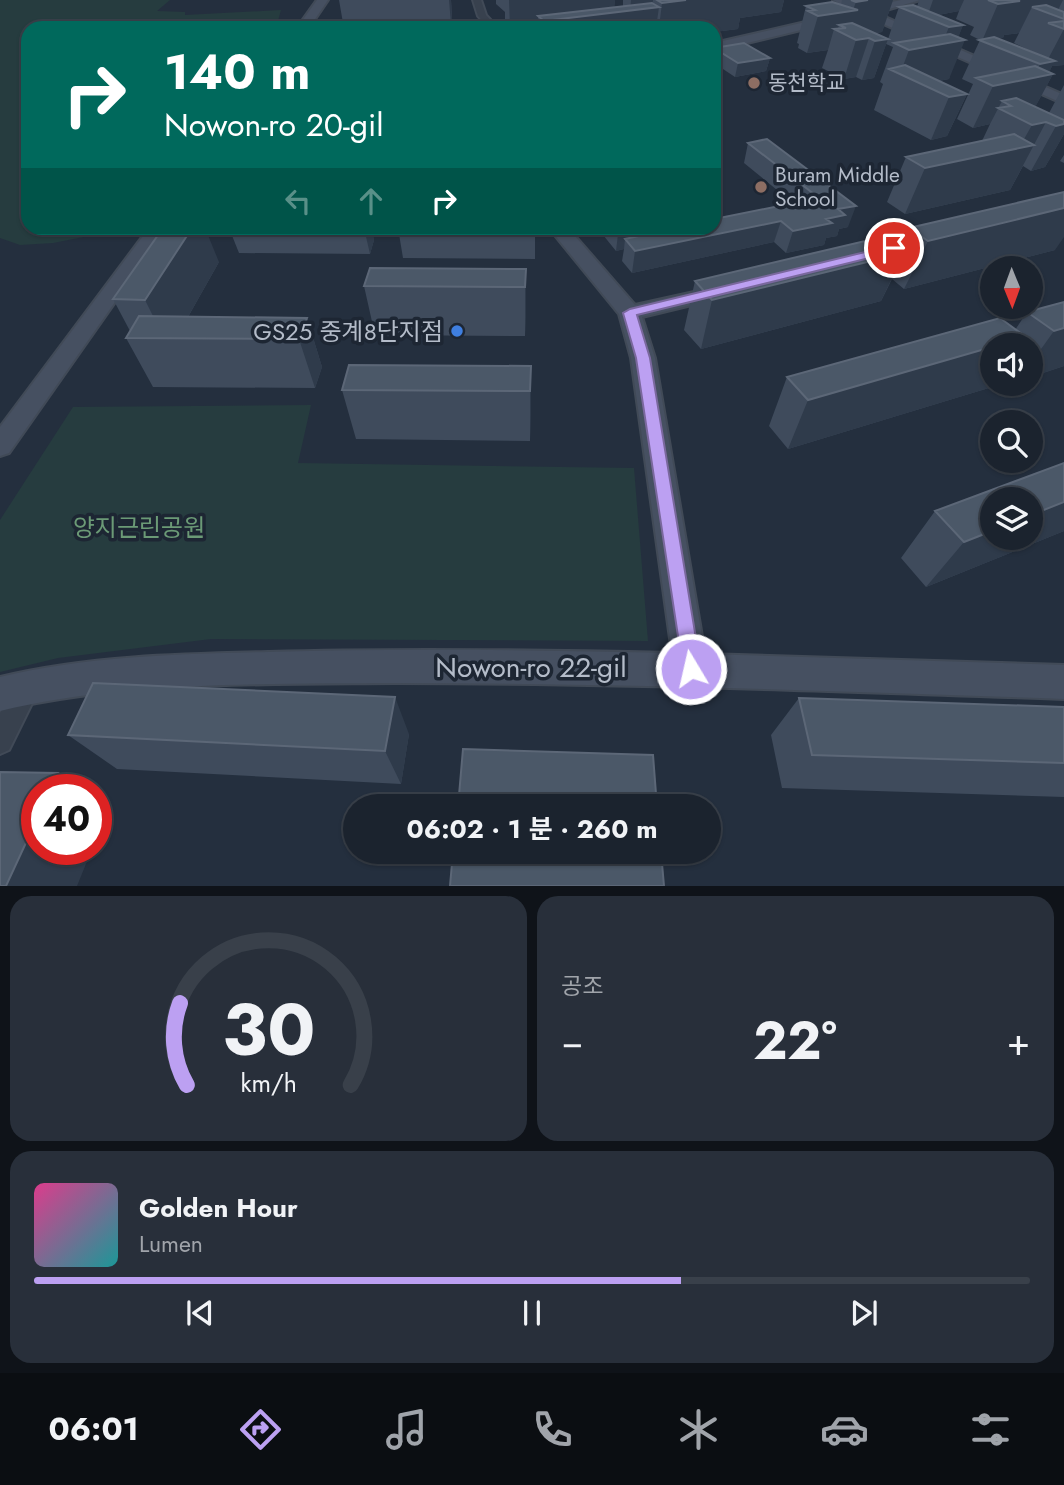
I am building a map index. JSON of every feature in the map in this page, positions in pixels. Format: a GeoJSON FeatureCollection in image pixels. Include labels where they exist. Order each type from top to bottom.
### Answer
{"type":"FeatureCollection","features":[{"type":"Feature","properties":{"kind":"street"},"geometry":{"type":"LineString","coordinates":[[308,21],[323,0]]}},
{"type":"Feature","properties":{"kind":"street"},"geometry":{"type":"LineString","coordinates":[[477,0],[482,16],[487,21]]}},
{"type":"Feature","properties":{"kind":"street"},"geometry":{"type":"LineString","coordinates":[[838,0],[1064,100]]}},
{"type":"Feature","properties":{"kind":"street"},"geometry":{"type":"LineString","coordinates":[[721,45],[915,0]]}},
{"type":"Feature","properties":{"kind":"street"},"geometry":{"type":"LineString","coordinates":[[0,446],[153,235]]}},
{"type":"Feature","properties":{"kind":"street"},"geometry":{"type":"LineString","coordinates":[[564,235],[630,313],[643,358],[691,669]]}},
{"type":"Feature","properties":{"kind":"street"},"geometry":{"type":"LineString","coordinates":[[630,313],[747,286]]}},
{"type":"Feature","properties":{"kind":"street","name":"Nowon-ro 22-gil"},"geometry":{"type":"LineString","coordinates":[[13,690],[192,671],[517,666],[1064,682]]}},
{"type":"Feature","properties":{"kind":"street"},"geometry":{"type":"LineString","coordinates":[[0,741],[13,690]]}},
{"type":"Feature","properties":{"kind":"green space"},"geometry":{"type":"Polygon","coordinates":[[[0,0],[170,0],[157,11],[185,12],[185,15],[281,10],[278,21],[21,21],[21,235],[94,235],[53,243],[20,245],[0,238],[0,0]]]}},
{"type":"Feature","properties":{"kind":"green space","name":"양지근린공원"},"geometry":{"type":"Polygon","coordinates":[[[311,405],[298,463],[634,468],[648,641],[211,639],[58,658],[0,672],[0,520],[73,407],[311,405]]]}},
{"type":"Feature","properties":{"kind":"building"},"geometry":{"type":"Polygon","coordinates":[[[657,0],[686,0],[662,3],[657,0]]]}},
{"type":"Feature","properties":{"kind":"building"},"geometry":{"type":"Polygon","coordinates":[[[988,0],[1016,0],[1020,1],[998,4],[988,0]]]}},
{"type":"Feature","properties":{"kind":"building"},"geometry":{"type":"Polygon","coordinates":[[[832,2],[858,10],[818,16],[808,11],[815,10],[806,6],[832,2]]]}},
{"type":"Feature","properties":{"kind":"building"},"geometry":{"type":"Polygon","coordinates":[[[652,3],[659,7],[544,21],[538,16],[652,3]]]}},
{"type":"Feature","properties":{"kind":"building"},"geometry":{"type":"Polygon","coordinates":[[[913,5],[963,25],[949,27],[899,7],[913,5]]]}},
{"type":"Feature","properties":{"kind":"building"},"geometry":{"type":"Polygon","coordinates":[[[1046,5],[1064,12],[1064,19],[1032,7],[1046,5]]]}},
{"type":"Feature","properties":{"kind":"building"},"geometry":{"type":"Polygon","coordinates":[[[1064,21],[1064,29],[1048,23],[1064,21]]]}},
{"type":"Feature","properties":{"kind":"building"},"geometry":{"type":"Polygon","coordinates":[[[852,23],[888,39],[856,40],[834,29],[846,28],[839,25],[852,23]]]}},
{"type":"Feature","properties":{"kind":"building"},"geometry":{"type":"Polygon","coordinates":[[[950,34],[965,40],[909,50],[894,43],[950,34]]]}},
{"type":"Feature","properties":{"kind":"building"},"geometry":{"type":"Polygon","coordinates":[[[994,37],[1055,61],[1040,64],[979,40],[994,37]]]}},
{"type":"Feature","properties":{"kind":"building"},"geometry":{"type":"Polygon","coordinates":[[[744,43],[770,58],[738,63],[721,52],[721,47],[744,43]]]}},
{"type":"Feature","properties":{"kind":"building"},"geometry":{"type":"Polygon","coordinates":[[[905,65],[967,94],[949,97],[889,69],[905,65]]]}},
{"type":"Feature","properties":{"kind":"building"},"geometry":{"type":"Polygon","coordinates":[[[1035,66],[1053,74],[993,86],[976,78],[1035,66]]]}},
{"type":"Feature","properties":{"kind":"building"},"geometry":{"type":"Polygon","coordinates":[[[1016,98],[1064,120],[1064,124],[1056,126],[1046,122],[1032,125],[998,108],[1011,106],[1002,101],[1016,98]]]}},
{"type":"Feature","properties":{"kind":"building"},"geometry":{"type":"Polygon","coordinates":[[[1014,134],[1034,145],[925,168],[906,157],[1014,134]]]}},
{"type":"Feature","properties":{"kind":"building"},"geometry":{"type":"Polygon","coordinates":[[[767,139],[856,206],[838,209],[845,215],[826,219],[832,223],[793,231],[781,221],[721,233],[721,218],[819,198],[748,143],[767,139]]]}},
{"type":"Feature","properties":{"kind":"building"},"geometry":{"type":"Polygon","coordinates":[[[1064,192],[1064,208],[928,241],[909,228],[1064,192]]]}},
{"type":"Feature","properties":{"kind":"building"},"geometry":{"type":"Polygon","coordinates":[[[158,235],[187,235],[145,300],[113,299],[158,235]]]}},
{"type":"Feature","properties":{"kind":"building"},"geometry":{"type":"Polygon","coordinates":[[[644,235],[713,235],[635,251],[625,239],[644,235]]]}},
{"type":"Feature","properties":{"kind":"building"},"geometry":{"type":"Polygon","coordinates":[[[882,237],[904,253],[712,300],[695,281],[882,237]]]}},
{"type":"Feature","properties":{"kind":"building"},"geometry":{"type":"Polygon","coordinates":[[[370,268],[526,269],[525,287],[364,286],[370,268]]]}},
{"type":"Feature","properties":{"kind":"building"},"geometry":{"type":"Polygon","coordinates":[[[1064,302],[1064,328],[1054,331],[1037,319],[1043,319],[1043,308],[1064,302]]]}},
{"type":"Feature","properties":{"kind":"building"},"geometry":{"type":"Polygon","coordinates":[[[139,316],[307,318],[299,339],[126,338],[139,316]]]}},
{"type":"Feature","properties":{"kind":"building"},"geometry":{"type":"Polygon","coordinates":[[[996,319],[1001,319],[1021,333],[980,333],[980,350],[808,400],[787,377],[996,319]]]}},
{"type":"Feature","properties":{"kind":"building"},"geometry":{"type":"Polygon","coordinates":[[[349,365],[531,366],[530,391],[342,390],[349,365]]]}},
{"type":"Feature","properties":{"kind":"building"},"geometry":{"type":"Polygon","coordinates":[[[1064,463],[1064,502],[1043,510],[1043,487],[1000,487],[1043,473],[1064,463]]]}},
{"type":"Feature","properties":{"kind":"building"},"geometry":{"type":"Polygon","coordinates":[[[980,494],[980,536],[964,542],[935,511],[980,494]]]}},
{"type":"Feature","properties":{"kind":"building"},"geometry":{"type":"Polygon","coordinates":[[[93,683],[395,697],[385,751],[68,735],[93,683]]]}},
{"type":"Feature","properties":{"kind":"building"},"geometry":{"type":"Polygon","coordinates":[[[799,698],[1064,707],[1064,763],[812,755],[799,698]]]}},
{"type":"Feature","properties":{"kind":"building"},"geometry":{"type":"Polygon","coordinates":[[[463,749],[653,755],[656,794],[459,794],[463,749]]]}},
{"type":"Feature","properties":{"kind":"building"},"geometry":{"type":"Polygon","coordinates":[[[0,772],[58,773],[21,774],[21,854],[6,886],[0,886],[0,772]]]}},
{"type":"Feature","properties":{"kind":"building"},"geometry":{"type":"Polygon","coordinates":[[[452,864],[662,864],[664,886],[450,886],[452,864]]]}},
{"type":"Feature","properties":{"kind":"place","name":"동천학교"},"geometry":{"type":"Point","coordinates":[754,83]}},
{"type":"Feature","properties":{"kind":"place","name":"Buram Middle School"},"geometry":{"type":"Point","coordinates":[761,187]}},
{"type":"Feature","properties":{"kind":"place","name":"GS25 중계8단지점"},"geometry":{"type":"Point","coordinates":[457,331]}},
{"type":"Feature","properties":{"kind":"route"},"geometry":{"type":"LineString","coordinates":[[691,669],[643,358],[630,313],[894,248]]}}]}
